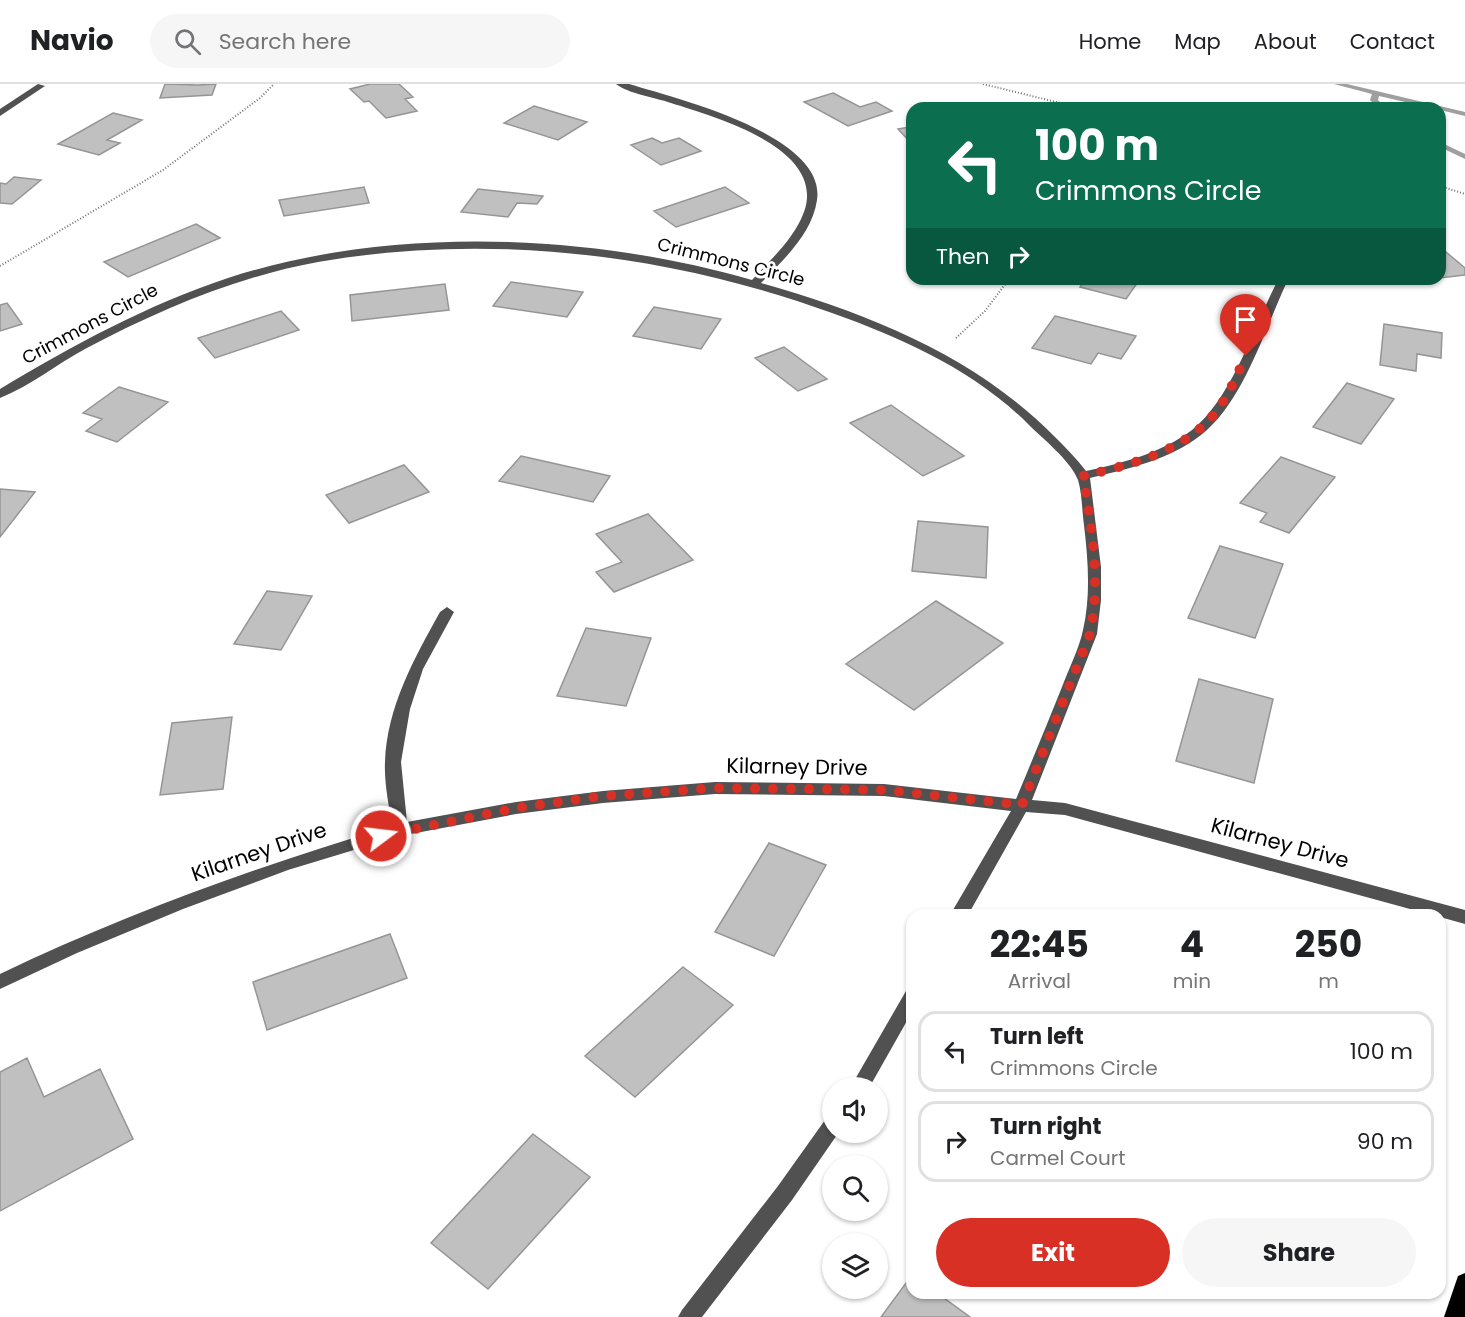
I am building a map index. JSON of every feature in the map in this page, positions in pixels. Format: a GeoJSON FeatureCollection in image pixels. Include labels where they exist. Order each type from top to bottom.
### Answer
{"type":"FeatureCollection","features":[{"type":"Feature","properties":{"kind":"main road"},"geometry":{"type":"LineString","coordinates":[[1455,1317],[1465,1283]]}},
{"type":"Feature","properties":{"kind":"street"},"geometry":{"type":"LineString","coordinates":[[620,84],[739,123],[788,149],[804,166],[812,183],[813,196],[809,212],[790,246],[755,283]]}},
{"type":"Feature","properties":{"kind":"street"},"geometry":{"type":"LineString","coordinates":[[0,113],[41,86]]}},
{"type":"Feature","properties":{"kind":"street","name":"Crimmons Circle"},"geometry":{"type":"LineString","coordinates":[[0,394],[77,348],[157,307],[239,278],[321,259],[382,250],[543,248],[672,264],[755,283],[815,302],[938,353],[1009,399],[1083,476]]}},
{"type":"Feature","properties":{"kind":"street"},"geometry":{"type":"LineString","coordinates":[[962,909],[1022,805],[1090,634],[1096,607],[1094,547],[1083,476],[1147,458],[1182,441],[1198,430],[1217,411],[1230,389],[1281,285]]}},
{"type":"Feature","properties":{"kind":"street"},"geometry":{"type":"LineString","coordinates":[[400,830],[393,762],[402,709],[416,669],[447,612]]}},
{"type":"Feature","properties":{"kind":"street","name":"Kilarney Drive"},"geometry":{"type":"LineString","coordinates":[[0,982],[70,948],[177,904],[284,865],[400,830],[516,808],[603,796],[715,788],[884,790],[1065,809],[1435,909]]}},
{"type":"Feature","properties":{"kind":"street","name":"Kilarney Drive"},"geometry":{"type":"LineString","coordinates":[[1446,912],[1465,917]]}},
{"type":"Feature","properties":{"kind":"street"},"geometry":{"type":"LineString","coordinates":[[865,1077],[906,1006]]}},
{"type":"Feature","properties":{"kind":"street"},"geometry":{"type":"LineString","coordinates":[[689,1317],[785,1193],[822,1140]]}},
{"type":"Feature","properties":{"kind":"path"},"geometry":{"type":"LineString","coordinates":[[0,266],[163,170],[260,98],[274,84]]}},
{"type":"Feature","properties":{"kind":"path"},"geometry":{"type":"LineString","coordinates":[[983,84],[1056,102]]}},
{"type":"Feature","properties":{"kind":"path"},"geometry":{"type":"LineString","coordinates":[[1446,188],[1465,194]]}},
{"type":"Feature","properties":{"kind":"path"},"geometry":{"type":"LineString","coordinates":[[938,353],[972,326],[1005,285]]}},
{"type":"Feature","properties":{"kind":"building"},"geometry":{"type":"Polygon","coordinates":[[[165,84],[216,84],[212,95],[160,98],[165,84]]]}},
{"type":"Feature","properties":{"kind":"building"},"geometry":{"type":"Polygon","coordinates":[[[370,84],[399,84],[413,97],[405,99],[417,111],[386,118],[369,101],[364,102],[350,89],[370,84]]]}},
{"type":"Feature","properties":{"kind":"building"},"geometry":{"type":"Polygon","coordinates":[[[833,93],[860,107],[876,102],[892,111],[848,126],[804,102],[833,93]]]}},
{"type":"Feature","properties":{"kind":"building"},"geometry":{"type":"Polygon","coordinates":[[[534,106],[587,122],[558,140],[504,123],[534,106]]]}},
{"type":"Feature","properties":{"kind":"building"},"geometry":{"type":"Polygon","coordinates":[[[113,113],[142,120],[107,140],[120,143],[99,155],[58,144],[113,113]]]}},
{"type":"Feature","properties":{"kind":"building"},"geometry":{"type":"Polygon","coordinates":[[[906,128],[906,138],[898,129],[906,128]]]}},
{"type":"Feature","properties":{"kind":"building"},"geometry":{"type":"Polygon","coordinates":[[[652,138],[662,143],[679,138],[701,151],[661,165],[631,145],[652,138]]]}},
{"type":"Feature","properties":{"kind":"building"},"geometry":{"type":"Polygon","coordinates":[[[14,177],[41,180],[12,204],[0,203],[0,183],[6,184],[14,177]]]}},
{"type":"Feature","properties":{"kind":"building"},"geometry":{"type":"Polygon","coordinates":[[[364,187],[369,203],[284,216],[279,200],[364,187]]]}},
{"type":"Feature","properties":{"kind":"building"},"geometry":{"type":"Polygon","coordinates":[[[725,187],[749,203],[676,227],[654,211],[725,187]]]}},
{"type":"Feature","properties":{"kind":"building"},"geometry":{"type":"Polygon","coordinates":[[[478,189],[543,196],[537,204],[517,203],[508,217],[461,212],[478,189]]]}},
{"type":"Feature","properties":{"kind":"building"},"geometry":{"type":"Polygon","coordinates":[[[196,224],[220,238],[128,277],[104,262],[196,224]]]}},
{"type":"Feature","properties":{"kind":"building"},"geometry":{"type":"Polygon","coordinates":[[[1446,252],[1465,268],[1465,275],[1446,277],[1446,252]]]}},
{"type":"Feature","properties":{"kind":"building"},"geometry":{"type":"Polygon","coordinates":[[[511,282],[583,292],[567,317],[493,306],[511,282]]]}},
{"type":"Feature","properties":{"kind":"building"},"geometry":{"type":"Polygon","coordinates":[[[445,284],[449,310],[352,321],[350,295],[445,284]]]}},
{"type":"Feature","properties":{"kind":"building"},"geometry":{"type":"Polygon","coordinates":[[[1082,285],[1136,285],[1126,299],[1080,287],[1082,285]]]}},
{"type":"Feature","properties":{"kind":"building"},"geometry":{"type":"Polygon","coordinates":[[[7,303],[22,324],[0,331],[0,305],[7,303]]]}},
{"type":"Feature","properties":{"kind":"building"},"geometry":{"type":"Polygon","coordinates":[[[654,307],[721,319],[701,349],[633,336],[654,307]]]}},
{"type":"Feature","properties":{"kind":"building"},"geometry":{"type":"Polygon","coordinates":[[[281,311],[299,330],[215,358],[198,338],[281,311]]]}},
{"type":"Feature","properties":{"kind":"building"},"geometry":{"type":"Polygon","coordinates":[[[1055,316],[1136,336],[1121,359],[1098,353],[1091,364],[1032,348],[1055,316]]]}},
{"type":"Feature","properties":{"kind":"building"},"geometry":{"type":"Polygon","coordinates":[[[1384,324],[1442,333],[1441,358],[1417,354],[1416,371],[1380,365],[1384,324]]]}},
{"type":"Feature","properties":{"kind":"building"},"geometry":{"type":"Polygon","coordinates":[[[784,347],[827,379],[798,391],[755,358],[784,347]]]}},
{"type":"Feature","properties":{"kind":"building"},"geometry":{"type":"Polygon","coordinates":[[[1347,383],[1394,399],[1361,444],[1313,427],[1347,383]]]}},
{"type":"Feature","properties":{"kind":"building"},"geometry":{"type":"Polygon","coordinates":[[[119,387],[168,402],[117,442],[86,431],[102,419],[83,413],[119,387]]]}},
{"type":"Feature","properties":{"kind":"building"},"geometry":{"type":"Polygon","coordinates":[[[891,405],[964,456],[923,476],[850,423],[891,405]]]}},
{"type":"Feature","properties":{"kind":"building"},"geometry":{"type":"Polygon","coordinates":[[[521,456],[610,476],[593,502],[499,481],[521,456]]]}},
{"type":"Feature","properties":{"kind":"building"},"geometry":{"type":"Polygon","coordinates":[[[1281,457],[1335,477],[1289,533],[1260,522],[1267,513],[1240,503],[1281,457]]]}},
{"type":"Feature","properties":{"kind":"building"},"geometry":{"type":"Polygon","coordinates":[[[404,465],[429,492],[349,523],[326,495],[404,465]]]}},
{"type":"Feature","properties":{"kind":"building"},"geometry":{"type":"Polygon","coordinates":[[[0,489],[35,492],[0,537],[0,489]]]}},
{"type":"Feature","properties":{"kind":"building"},"geometry":{"type":"Polygon","coordinates":[[[648,514],[693,560],[614,592],[596,572],[622,562],[596,534],[648,514]]]}},
{"type":"Feature","properties":{"kind":"building"},"geometry":{"type":"Polygon","coordinates":[[[918,521],[988,527],[986,578],[912,571],[918,521]]]}},
{"type":"Feature","properties":{"kind":"building"},"geometry":{"type":"Polygon","coordinates":[[[1220,546],[1283,564],[1255,638],[1188,618],[1220,546]]]}},
{"type":"Feature","properties":{"kind":"building"},"geometry":{"type":"Polygon","coordinates":[[[267,591],[312,596],[281,650],[234,644],[267,591]]]}},
{"type":"Feature","properties":{"kind":"building"},"geometry":{"type":"Polygon","coordinates":[[[936,601],[1003,643],[914,710],[846,664],[936,601]]]}},
{"type":"Feature","properties":{"kind":"building"},"geometry":{"type":"Polygon","coordinates":[[[586,628],[651,638],[626,706],[557,696],[586,628]]]}},
{"type":"Feature","properties":{"kind":"building"},"geometry":{"type":"Polygon","coordinates":[[[1199,679],[1273,699],[1254,783],[1176,761],[1199,679]]]}},
{"type":"Feature","properties":{"kind":"building"},"geometry":{"type":"Polygon","coordinates":[[[232,717],[223,789],[160,795],[172,723],[232,717]]]}},
{"type":"Feature","properties":{"kind":"building"},"geometry":{"type":"Polygon","coordinates":[[[769,843],[826,865],[774,956],[715,932],[769,843]]]}},
{"type":"Feature","properties":{"kind":"building"},"geometry":{"type":"Polygon","coordinates":[[[390,934],[407,978],[267,1030],[253,982],[390,934]]]}},
{"type":"Feature","properties":{"kind":"building"},"geometry":{"type":"Polygon","coordinates":[[[683,967],[733,1005],[635,1097],[585,1056],[683,967]]]}},
{"type":"Feature","properties":{"kind":"building"},"geometry":{"type":"Polygon","coordinates":[[[27,1058],[44,1097],[100,1069],[133,1139],[0,1211],[0,1072],[27,1058]]]}},
{"type":"Feature","properties":{"kind":"building"},"geometry":{"type":"Polygon","coordinates":[[[533,1134],[590,1177],[488,1289],[431,1243],[533,1134]]]}},
{"type":"Feature","properties":{"kind":"building"},"geometry":{"type":"Polygon","coordinates":[[[906,1283],[906,1299],[945,1299],[970,1317],[881,1317],[906,1283]]]}},
{"type":"Feature","properties":{"kind":"waterway"},"geometry":{"type":"LineString","coordinates":[[1338,84],[1414,102]]}},
{"type":"Feature","properties":{"kind":"waterway"},"geometry":{"type":"LineString","coordinates":[[1376,94],[1374,100],[1376,102]]}},
{"type":"Feature","properties":{"kind":"waterway"},"geometry":{"type":"LineString","coordinates":[[1446,109],[1465,114]]}},
{"type":"Feature","properties":{"kind":"waterway"},"geometry":{"type":"LineString","coordinates":[[1446,147],[1465,157]]}},
{"type":"Feature","properties":{"kind":"route"},"geometry":{"type":"LineString","coordinates":[[381,836],[400,830],[516,808],[603,796],[715,788],[884,790],[1022,805],[1090,634],[1096,607],[1094,547],[1083,476],[1147,458],[1182,441],[1198,430],[1217,411],[1246,356]]}}]}
